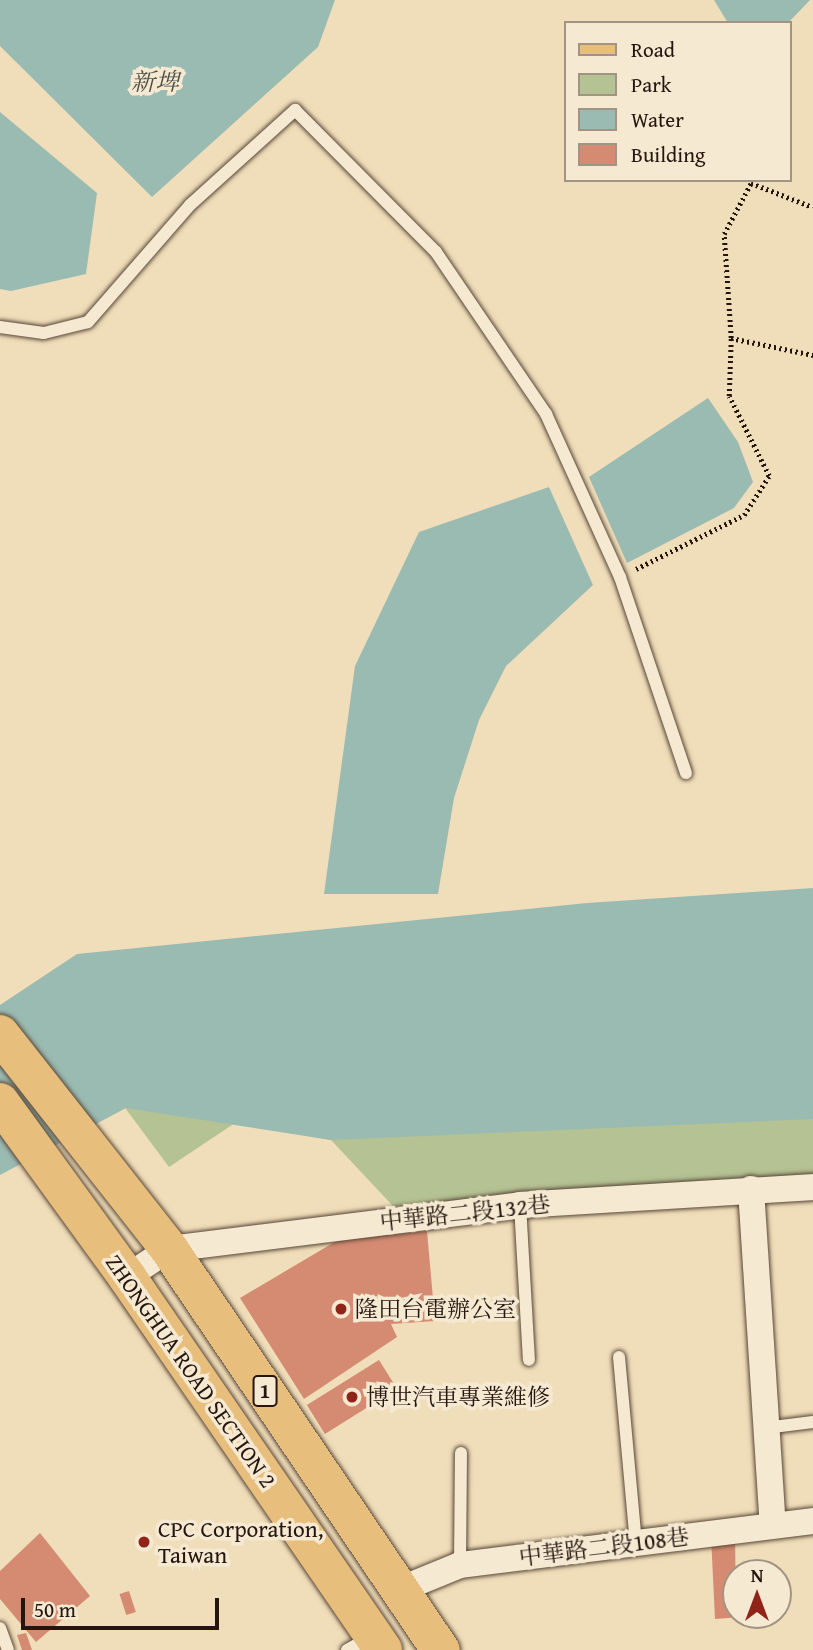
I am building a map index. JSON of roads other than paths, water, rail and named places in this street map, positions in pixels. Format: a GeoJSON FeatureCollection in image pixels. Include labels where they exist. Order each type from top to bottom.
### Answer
{"type":"FeatureCollection","features":[{"type":"Feature","properties":{"kind":"main road","name":"ZHONGHUA ROAD SECTION 2"},"geometry":{"type":"LineString","coordinates":[[0,1034],[169,1249],[441,1650]]}},
{"type":"Feature","properties":{"kind":"main road","name":"ZHONGHUA ROAD SECTION 2"},"geometry":{"type":"LineString","coordinates":[[0,1102],[127,1277],[368,1645]]}},
{"type":"Feature","properties":{"kind":"street","name":"中華路二段132巷"},"geometry":{"type":"LineString","coordinates":[[127,1277],[169,1249],[520,1205],[813,1187]]}},
{"type":"Feature","properties":{"kind":"street"},"geometry":{"type":"LineString","coordinates":[[751,1189],[764,1428],[773,1525]]}},
{"type":"Feature","properties":{"kind":"street","name":"中華路二段108巷"},"geometry":{"type":"LineString","coordinates":[[399,1590],[460,1565],[813,1521]]}},
{"type":"Feature","properties":{"kind":"lane"},"geometry":{"type":"LineString","coordinates":[[0,327],[44,333],[88,322],[190,205],[295,110],[436,252],[546,414],[620,577],[686,773]]}},
{"type":"Feature","properties":{"kind":"lane"},"geometry":{"type":"LineString","coordinates":[[520,1205],[529,1360]]}},
{"type":"Feature","properties":{"kind":"lane"},"geometry":{"type":"LineString","coordinates":[[619,1357],[636,1543]]}},
{"type":"Feature","properties":{"kind":"lane"},"geometry":{"type":"LineString","coordinates":[[764,1428],[813,1422]]}},
{"type":"Feature","properties":{"kind":"lane"},"geometry":{"type":"LineString","coordinates":[[460,1565],[461,1453]]}},
{"type":"Feature","properties":{"kind":"lane"},"geometry":{"type":"LineString","coordinates":[[0,1628],[8,1650]]}},
{"type":"Feature","properties":{"kind":"water","name":"新埤"},"geometry":{"type":"Polygon","coordinates":[[[0,0],[335,0],[318,47],[152,197],[0,46],[0,0]]]}},
{"type":"Feature","properties":{"kind":"water"},"geometry":{"type":"Polygon","coordinates":[[[714,0],[810,0],[790,21],[727,21],[714,0]]]}},
{"type":"Feature","properties":{"kind":"water"},"geometry":{"type":"Polygon","coordinates":[[[0,112],[97,193],[86,274],[11,291],[0,289],[0,112]]]}},
{"type":"Feature","properties":{"kind":"water"},"geometry":{"type":"Polygon","coordinates":[[[708,398],[738,442],[753,482],[734,508],[627,563],[589,477],[708,398]]]}},
{"type":"Feature","properties":{"kind":"water"},"geometry":{"type":"Polygon","coordinates":[[[549,487],[593,585],[506,666],[479,720],[454,798],[438,894],[324,894],[355,666],[419,532],[549,487]]]}},
{"type":"Feature","properties":{"kind":"water"},"geometry":{"type":"Polygon","coordinates":[[[813,888],[813,1119],[331,1140],[126,1108],[0,1175],[0,1005],[77,954],[587,903],[813,888]]]}},
{"type":"Feature","properties":{"kind":"place","name":"隆田台電辦公室"},"geometry":{"type":"Point","coordinates":[341,1309]}},
{"type":"Feature","properties":{"kind":"place","name":"博世汽車專業維修"},"geometry":{"type":"Point","coordinates":[352,1397]}},
{"type":"Feature","properties":{"kind":"place","name":"CPC Corporation, Taiwan"},"geometry":{"type":"Point","coordinates":[144,1542]}}]}
